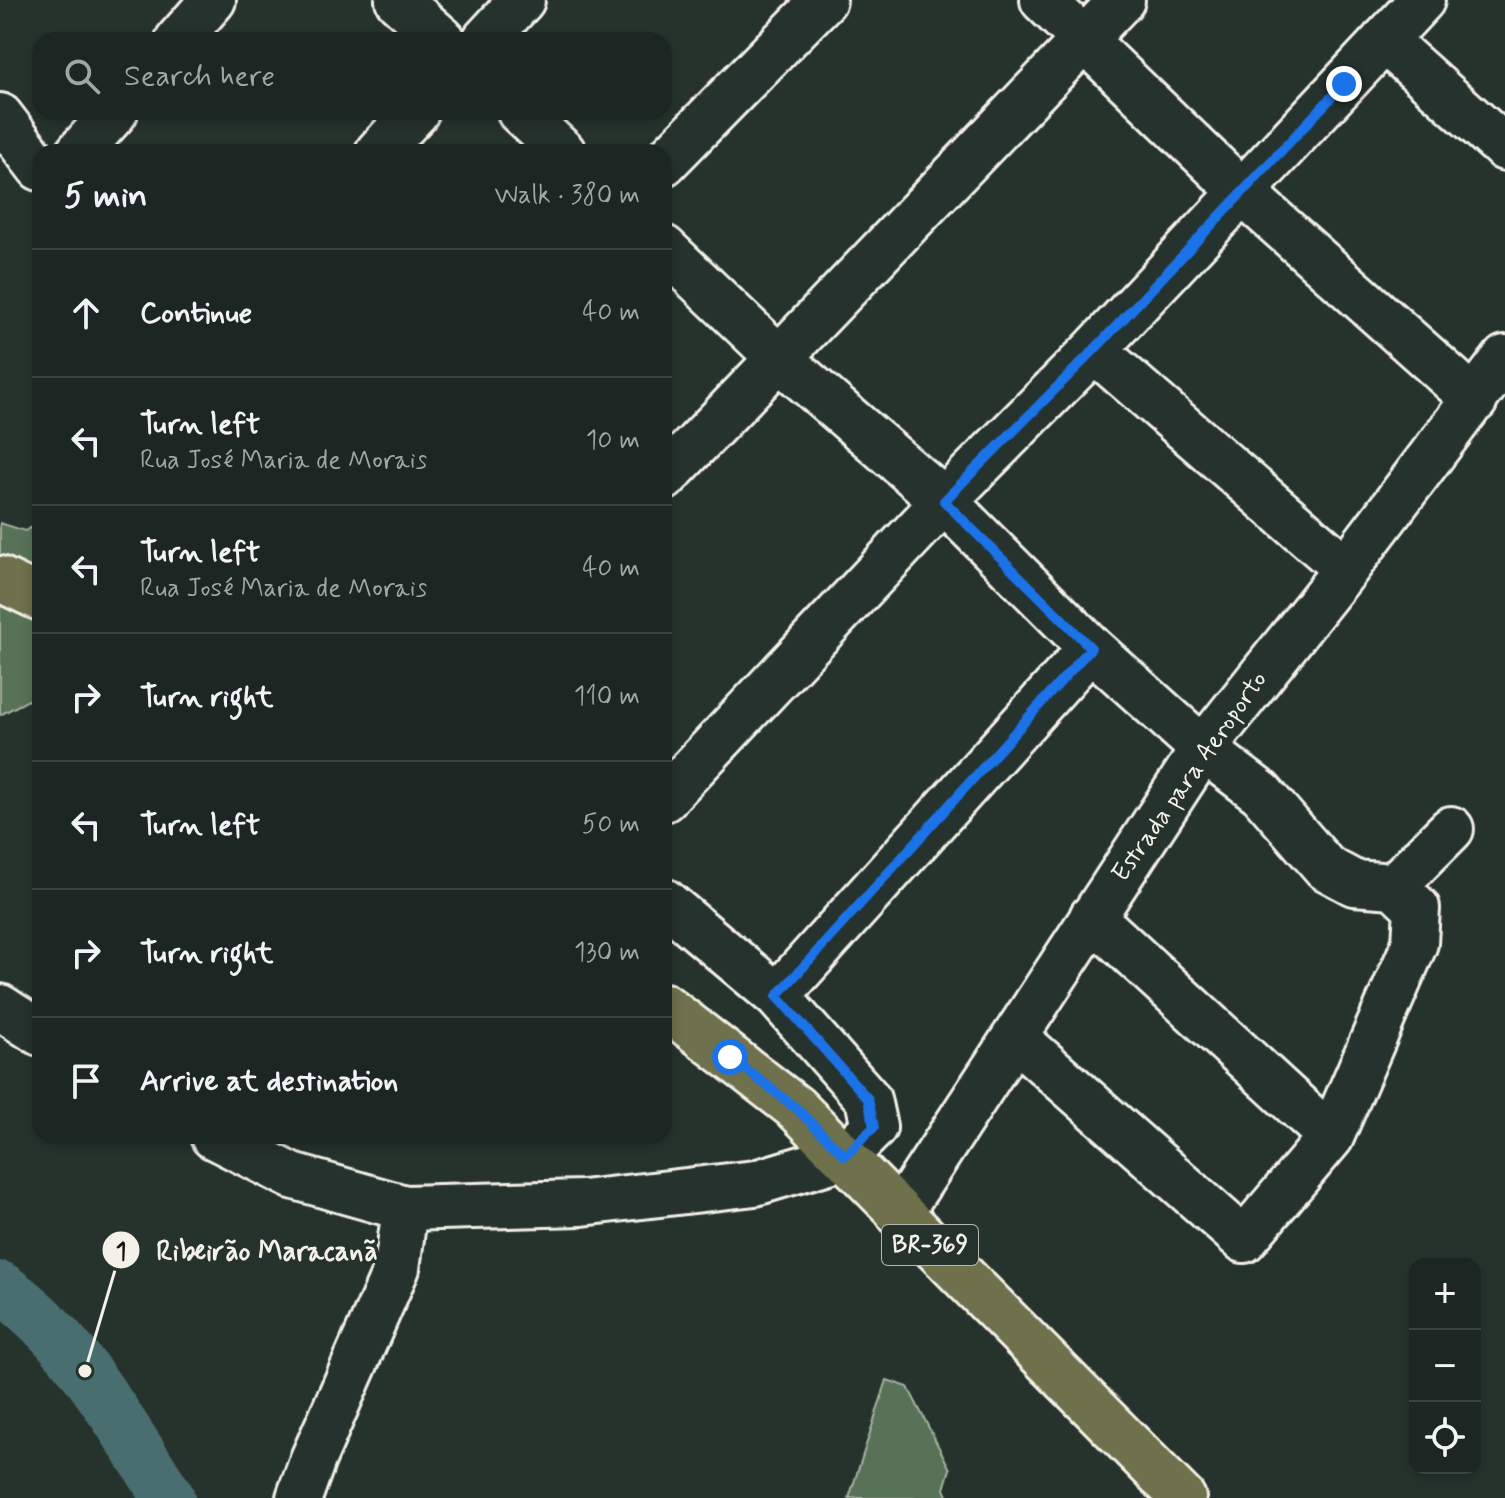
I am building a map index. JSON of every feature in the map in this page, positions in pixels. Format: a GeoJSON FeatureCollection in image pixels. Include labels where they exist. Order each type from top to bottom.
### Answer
{"type":"FeatureCollection","features":[{"type":"Feature","properties":{"kind":"main road"},"geometry":{"type":"LineString","coordinates":[[0,579],[32,594]]}},
{"type":"Feature","properties":{"kind":"main road","name":"BR-369"},"geometry":{"type":"LineString","coordinates":[[672,1012],[796,1108],[1183,1498]]}},
{"type":"Feature","properties":{"kind":"street"},"geometry":{"type":"LineString","coordinates":[[185,32],[213,0]]}},
{"type":"Feature","properties":{"kind":"street"},"geometry":{"type":"LineString","coordinates":[[398,0],[434,32]]}},
{"type":"Feature","properties":{"kind":"street"},"geometry":{"type":"LineString","coordinates":[[492,32],[522,0]]}},
{"type":"Feature","properties":{"kind":"street"},"geometry":{"type":"LineString","coordinates":[[672,155],[824,0]]}},
{"type":"Feature","properties":{"kind":"street"},"geometry":{"type":"LineString","coordinates":[[1043,0],[1242,192],[1475,400]]}},
{"type":"Feature","properties":{"kind":"street"},"geometry":{"type":"LineString","coordinates":[[672,470],[1122,0]]}},
{"type":"Feature","properties":{"kind":"street"},"geometry":{"type":"LineString","coordinates":[[672,790],[944,501],[1094,350],[1422,0]]}},
{"type":"Feature","properties":{"kind":"street"},"geometry":{"type":"LineString","coordinates":[[1384,40],[1505,148]]}},
{"type":"Feature","properties":{"kind":"street"},"geometry":{"type":"LineString","coordinates":[[0,116],[32,158]]}},
{"type":"Feature","properties":{"kind":"street"},"geometry":{"type":"LineString","coordinates":[[86,144],[108,120]]}},
{"type":"Feature","properties":{"kind":"street"},"geometry":{"type":"LineString","coordinates":[[386,144],[408,120]]}},
{"type":"Feature","properties":{"kind":"street"},"geometry":{"type":"LineString","coordinates":[[529,120],[554,144]]}},
{"type":"Feature","properties":{"kind":"street"},"geometry":{"type":"LineString","coordinates":[[672,256],[780,359],[944,501],[1091,648],[1203,749],[1261,793],[1326,868],[1354,883],[1394,886],[1417,908],[1415,943],[1331,1137],[1244,1240],[1016,1038]]}},
{"type":"Feature","properties":{"kind":"street"},"geometry":{"type":"LineString","coordinates":[[1094,350],[1346,569]]}},
{"type":"Feature","properties":{"kind":"street","name":"Estrada para Aeroporto"},"geometry":{"type":"LineString","coordinates":[[899,1214],[1203,749],[1346,569],[1505,358]]}},
{"type":"Feature","properties":{"kind":"street"},"geometry":{"type":"LineString","coordinates":[[777,996],[1091,648]]}},
{"type":"Feature","properties":{"kind":"street"},"geometry":{"type":"LineString","coordinates":[[1394,886],[1451,829]]}},
{"type":"Feature","properties":{"kind":"street"},"geometry":{"type":"LineString","coordinates":[[229,1144],[292,1176],[405,1208],[582,1203],[755,1183],[845,1156],[874,1127],[868,1099],[777,996],[672,908]]}},
{"type":"Feature","properties":{"kind":"street"},"geometry":{"type":"LineString","coordinates":[[1092,917],[1331,1137]]}},
{"type":"Feature","properties":{"kind":"street"},"geometry":{"type":"LineString","coordinates":[[0,1007],[32,1028]]}},
{"type":"Feature","properties":{"kind":"street"},"geometry":{"type":"LineString","coordinates":[[299,1498],[313,1459],[397,1268],[405,1208]]}},
{"type":"Feature","properties":{"kind":"green space"},"geometry":{"type":"Polygon","coordinates":[[[0,523],[25,531],[32,527],[32,698],[0,715],[0,523]]]}},
{"type":"Feature","properties":{"kind":"green space"},"geometry":{"type":"Polygon","coordinates":[[[887,1380],[908,1387],[950,1469],[944,1489],[948,1498],[849,1498],[887,1380]]]}},
{"type":"Feature","properties":{"kind":"waterway"},"geometry":{"type":"LineString","coordinates":[[0,1287],[27,1308],[74,1357],[114,1412],[169,1498]]}},
{"type":"Feature","properties":{"kind":"place","name":"Ribeirão Maracanã"},"geometry":{"type":"Point","coordinates":[85,1371]}},
{"type":"Feature","properties":{"kind":"route"},"geometry":{"type":"LineString","coordinates":[[730,1057],[796,1108],[845,1156],[874,1127],[868,1099],[777,996],[1091,648],[944,501],[1094,350],[1344,84]]}}]}
